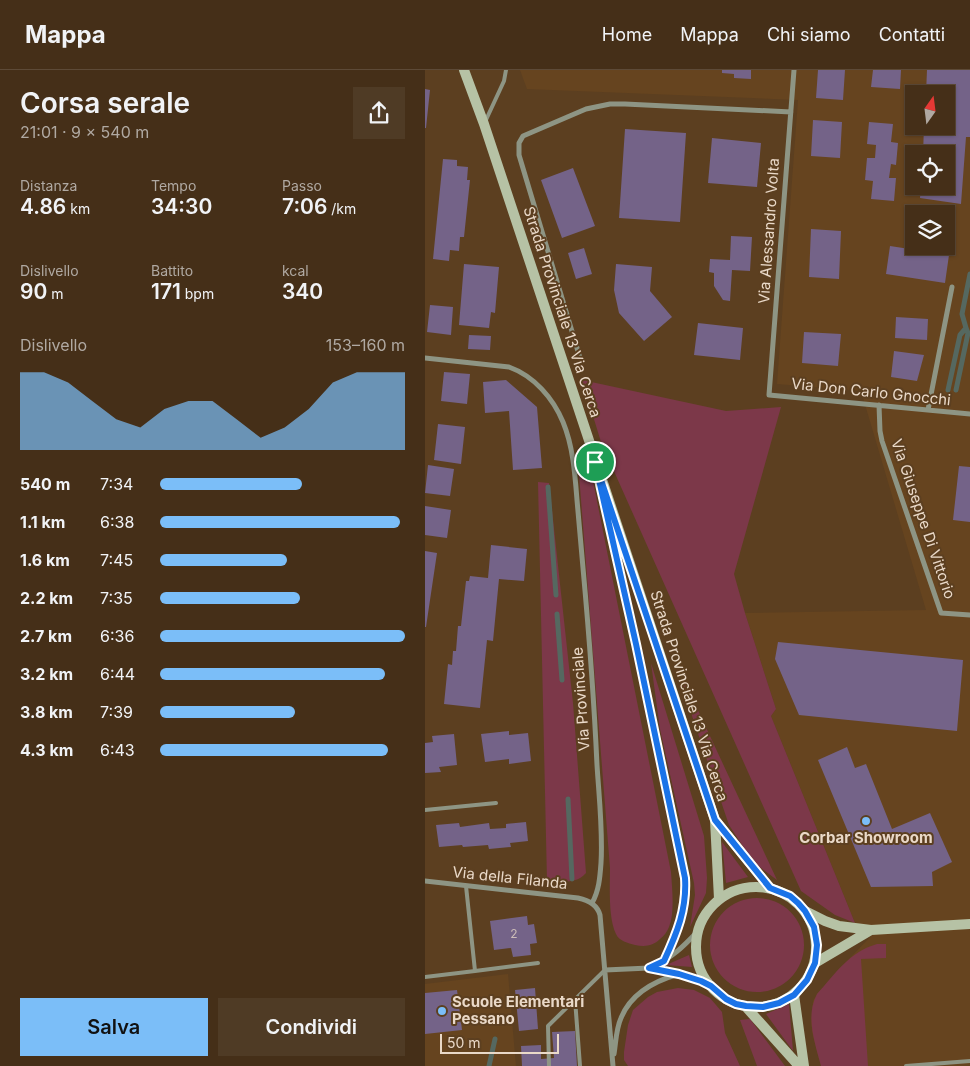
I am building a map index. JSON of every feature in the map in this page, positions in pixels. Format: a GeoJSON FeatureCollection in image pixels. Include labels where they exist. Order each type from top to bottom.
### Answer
{"type":"FeatureCollection","features":[{"type":"Feature","properties":{"kind":"street","name":"Strada Provinciale 13 Via Cerca"},"geometry":{"type":"LineString","coordinates":[[464,70],[484,124],[715,820],[719,899]]}},
{"type":"Feature","properties":{"kind":"street","name":"Via Alessandro Volta"},"geometry":{"type":"LineString","coordinates":[[769,395],[794,70]]}},
{"type":"Feature","properties":{"kind":"street"},"geometry":{"type":"LineString","coordinates":[[579,358],[519,155],[519,143],[523,136],[586,109],[610,104],[791,112]]}},
{"type":"Feature","properties":{"kind":"street"},"geometry":{"type":"LineString","coordinates":[[928,410],[952,286]]}},
{"type":"Feature","properties":{"kind":"street","name":"Via Provinciale"},"geometry":{"type":"LineString","coordinates":[[425,358],[494,365],[518,370],[545,393],[563,424],[573,465],[593,671],[602,845],[599,884],[597,894],[592,903]]}},
{"type":"Feature","properties":{"kind":"street","name":"Via Don Carlo Gnocchi"},"geometry":{"type":"LineString","coordinates":[[769,395],[970,414]]}},
{"type":"Feature","properties":{"kind":"street","name":"Via Giuseppe Di Vittorio"},"geometry":{"type":"LineString","coordinates":[[879,405],[880,431],[883,442],[941,613],[970,615]]}},
{"type":"Feature","properties":{"kind":"street"},"geometry":{"type":"LineString","coordinates":[[595,462],[636,644],[684,874],[684,908],[677,935],[664,961]]}},
{"type":"Feature","properties":{"kind":"street","name":"Strada Provinciale 13 Via Cerca"},"geometry":{"type":"LineString","coordinates":[[715,820],[770,888]]}},
{"type":"Feature","properties":{"kind":"street","name":"Via della Filanda"},"geometry":{"type":"LineString","coordinates":[[425,881],[578,898],[592,903]]}},
{"type":"Feature","properties":{"kind":"street","name":"Strada Provinciale 13 Via Cerca"},"geometry":{"type":"LineString","coordinates":[[752,886],[770,888],[790,896],[805,911],[814,927],[817,945],[815,963],[807,980],[794,995],[779,1003],[763,1007],[736,1004],[726,999],[711,986],[702,974],[695,947],[698,931],[706,913],[719,899],[735,890],[752,886]]}},
{"type":"Feature","properties":{"kind":"street"},"geometry":{"type":"LineString","coordinates":[[592,903],[599,910],[600,914],[613,1065]]}},
{"type":"Feature","properties":{"kind":"street"},"geometry":{"type":"LineString","coordinates":[[805,911],[839,926],[871,930],[970,924]]}},
{"type":"Feature","properties":{"kind":"street"},"geometry":{"type":"LineString","coordinates":[[815,963],[871,930]]}},
{"type":"Feature","properties":{"kind":"street"},"geometry":{"type":"LineString","coordinates":[[649,968],[664,961],[683,948],[698,931]]}},
{"type":"Feature","properties":{"kind":"street"},"geometry":{"type":"LineString","coordinates":[[605,970],[649,968],[679,974],[711,986]]}},
{"type":"Feature","properties":{"kind":"street"},"geometry":{"type":"LineString","coordinates":[[613,1065],[617,1030],[625,1010],[637,996],[654,982],[679,974]]}},
{"type":"Feature","properties":{"kind":"street"},"geometry":{"type":"LineString","coordinates":[[794,995],[804,1066]]}},
{"type":"Feature","properties":{"kind":"street","name":"Strada Provinciale 13 Via Cerca"},"geometry":{"type":"LineString","coordinates":[[746,1006],[799,1066]]}},
{"type":"Feature","properties":{"kind":"lane"},"geometry":{"type":"LineString","coordinates":[[484,124],[504,81],[505,70]]}},
{"type":"Feature","properties":{"kind":"lane"},"geometry":{"type":"LineString","coordinates":[[425,810],[496,802]]}},
{"type":"Feature","properties":{"kind":"lane"},"geometry":{"type":"LineString","coordinates":[[466,886],[475,971]]}},
{"type":"Feature","properties":{"kind":"lane"},"geometry":{"type":"LineString","coordinates":[[425,977],[538,963]]}},
{"type":"Feature","properties":{"kind":"lane"},"geometry":{"type":"LineString","coordinates":[[549,1066],[548,1026],[605,970]]}},
{"type":"Feature","properties":{"kind":"lane"},"geometry":{"type":"LineString","coordinates":[[575,999],[579,1066]]}},
{"type":"Feature","properties":{"kind":"lane"},"geometry":{"type":"LineString","coordinates":[[906,1066],[970,1061]]}},
{"type":"Feature","properties":{"kind":"lane"},"geometry":{"type":"LineString","coordinates":[[947,1066],[951,1062]]}},
{"type":"Feature","properties":{"kind":"shaded area"},"geometry":{"type":"Polygon","coordinates":[[[520,70],[970,70],[970,921],[871,927],[855,923],[771,716],[776,709],[745,613],[926,610],[861,391],[777,384],[798,100],[527,89],[520,70]]]}},
{"type":"Feature","properties":{"kind":"shaded area"},"geometry":{"type":"Polygon","coordinates":[[[582,380],[726,411],[781,407],[734,574],[776,709],[771,716],[855,923],[835,915],[801,891],[601,442],[582,380]]]}},
{"type":"Feature","properties":{"kind":"shaded area"},"geometry":{"type":"Polygon","coordinates":[[[577,449],[591,471],[671,872],[673,907],[671,921],[664,935],[652,945],[639,946],[624,941],[619,938],[613,927],[577,449]]]}},
{"type":"Feature","properties":{"kind":"shaded area"},"geometry":{"type":"Polygon","coordinates":[[[538,482],[549,483],[573,703],[586,873],[582,877],[568,882],[547,881],[538,482]]]}},
{"type":"Feature","properties":{"kind":"shaded area"},"geometry":{"type":"Polygon","coordinates":[[[669,648],[777,880],[753,862],[729,825],[669,648]]]}},
{"type":"Feature","properties":{"kind":"shaded area"},"geometry":{"type":"Polygon","coordinates":[[[651,663],[704,836],[707,878],[706,893],[690,927],[695,895],[694,883],[660,729],[651,663]]]}},
{"type":"Feature","properties":{"kind":"shaded area"},"geometry":{"type":"Polygon","coordinates":[[[722,842],[748,877],[726,883],[722,842]]]}},
{"type":"Feature","properties":{"kind":"shaded area"},"geometry":{"type":"Polygon","coordinates":[[[757,898],[775,901],[790,912],[801,927],[804,945],[801,963],[790,978],[775,989],[757,992],[739,989],[724,978],[713,963],[710,945],[713,927],[724,912],[739,901],[757,898]]]}},
{"type":"Feature","properties":{"kind":"shaded area"},"geometry":{"type":"Polygon","coordinates":[[[970,927],[970,1066],[821,1066],[812,1032],[813,1001],[817,994],[874,933],[970,927]]]}},
{"type":"Feature","properties":{"kind":"shaded area"},"geometry":{"type":"Polygon","coordinates":[[[877,944],[886,944],[886,958],[861,959],[868,1066],[821,1066],[812,1030],[813,1002],[817,994],[851,958],[858,952],[877,944]]]}},
{"type":"Feature","properties":{"kind":"shaded area"},"geometry":{"type":"Polygon","coordinates":[[[689,955],[692,967],[666,965],[689,955]]]}},
{"type":"Feature","properties":{"kind":"shaded area"},"geometry":{"type":"Polygon","coordinates":[[[508,974],[516,1066],[425,1066],[425,984],[508,974]]]}},
{"type":"Feature","properties":{"kind":"shaded area"},"geometry":{"type":"Polygon","coordinates":[[[678,988],[694,990],[710,998],[722,1012],[725,1033],[740,1066],[628,1066],[624,1060],[624,1052],[628,1025],[633,1010],[657,992],[678,988]]]}},
{"type":"Feature","properties":{"kind":"shaded area"},"geometry":{"type":"Polygon","coordinates":[[[789,1004],[793,1051],[766,1014],[789,1004]]]}},
{"type":"Feature","properties":{"kind":"shaded area"},"geometry":{"type":"Polygon","coordinates":[[[750,1019],[785,1066],[757,1066],[740,1020],[750,1019]]]}},
{"type":"Feature","properties":{"kind":"building"},"geometry":{"type":"Polygon","coordinates":[[[722,70],[751,70],[751,79],[734,78],[734,74],[722,73],[722,70]]]}},
{"type":"Feature","properties":{"kind":"building"},"geometry":{"type":"Polygon","coordinates":[[[818,70],[845,70],[843,100],[816,98],[818,70]]]}},
{"type":"Feature","properties":{"kind":"building"},"geometry":{"type":"Polygon","coordinates":[[[873,70],[901,70],[900,89],[871,87],[873,70]]]}},
{"type":"Feature","properties":{"kind":"building"},"geometry":{"type":"Polygon","coordinates":[[[927,70],[970,70],[970,137],[966,137],[961,204],[920,198],[920,195],[955,195],[955,145],[923,145],[924,135],[955,135],[955,85],[926,85],[927,70]]]}},
{"type":"Feature","properties":{"kind":"building"},"geometry":{"type":"Polygon","coordinates":[[[425,89],[430,90],[426,128],[425,128],[425,89]]]}},
{"type":"Feature","properties":{"kind":"building"},"geometry":{"type":"Polygon","coordinates":[[[813,120],[842,122],[840,158],[811,156],[813,120]]]}},
{"type":"Feature","properties":{"kind":"building"},"geometry":{"type":"Polygon","coordinates":[[[869,122],[893,124],[891,142],[898,143],[896,165],[891,164],[889,178],[896,178],[894,201],[871,199],[873,181],[865,180],[867,158],[875,158],[876,145],[867,144],[869,122]]]}},
{"type":"Feature","properties":{"kind":"building"},"geometry":{"type":"Polygon","coordinates":[[[625,129],[686,133],[680,222],[619,218],[625,129]]]}},
{"type":"Feature","properties":{"kind":"building"},"geometry":{"type":"Polygon","coordinates":[[[712,138],[761,143],[757,187],[708,183],[712,138]]]}},
{"type":"Feature","properties":{"kind":"building"},"geometry":{"type":"Polygon","coordinates":[[[443,159],[457,160],[457,166],[468,167],[467,180],[470,180],[464,237],[460,237],[459,251],[450,250],[449,261],[433,259],[443,159]]]}},
{"type":"Feature","properties":{"kind":"building"},"geometry":{"type":"Polygon","coordinates":[[[573,168],[595,226],[562,238],[541,180],[573,168]]]}},
{"type":"Feature","properties":{"kind":"building"},"geometry":{"type":"Polygon","coordinates":[[[811,229],[841,231],[839,279],[809,277],[811,229]]]}},
{"type":"Feature","properties":{"kind":"building"},"geometry":{"type":"Polygon","coordinates":[[[731,236],[752,237],[750,271],[732,270],[730,301],[723,300],[714,286],[714,273],[709,272],[710,259],[730,260],[731,236]]]}},
{"type":"Feature","properties":{"kind":"building"},"geometry":{"type":"Polygon","coordinates":[[[890,246],[905,248],[905,255],[949,255],[945,283],[886,274],[890,246]]]}},
{"type":"Feature","properties":{"kind":"building"},"geometry":{"type":"Polygon","coordinates":[[[584,248],[592,274],[576,279],[568,253],[584,248]]]}},
{"type":"Feature","properties":{"kind":"building"},"geometry":{"type":"Polygon","coordinates":[[[464,264],[499,267],[495,313],[491,312],[489,328],[459,325],[464,264]]]}},
{"type":"Feature","properties":{"kind":"building"},"geometry":{"type":"Polygon","coordinates":[[[616,264],[652,267],[650,291],[672,317],[644,341],[619,313],[614,290],[616,264]]]}},
{"type":"Feature","properties":{"kind":"building"},"geometry":{"type":"Polygon","coordinates":[[[430,305],[453,307],[451,335],[427,332],[430,305]]]}},
{"type":"Feature","properties":{"kind":"building"},"geometry":{"type":"Polygon","coordinates":[[[896,317],[928,319],[927,340],[895,338],[896,317]]]}},
{"type":"Feature","properties":{"kind":"building"},"geometry":{"type":"Polygon","coordinates":[[[698,323],[743,328],[740,360],[694,355],[698,323]]]}},
{"type":"Feature","properties":{"kind":"building"},"geometry":{"type":"Polygon","coordinates":[[[804,332],[841,334],[838,366],[802,363],[804,332]]]}},
{"type":"Feature","properties":{"kind":"building"},"geometry":{"type":"Polygon","coordinates":[[[469,335],[491,336],[490,350],[468,349],[469,335]]]}},
{"type":"Feature","properties":{"kind":"building"},"geometry":{"type":"Polygon","coordinates":[[[894,351],[924,355],[917,381],[891,377],[894,351]]]}},
{"type":"Feature","properties":{"kind":"building"},"geometry":{"type":"Polygon","coordinates":[[[444,372],[470,374],[467,404],[441,401],[444,372]]]}},
{"type":"Feature","properties":{"kind":"building"},"geometry":{"type":"Polygon","coordinates":[[[506,380],[537,407],[542,468],[513,470],[509,411],[485,413],[483,382],[506,380]]]}},
{"type":"Feature","properties":{"kind":"building"},"geometry":{"type":"Polygon","coordinates":[[[438,424],[465,427],[461,464],[434,460],[438,424]]]}},
{"type":"Feature","properties":{"kind":"building"},"geometry":{"type":"Polygon","coordinates":[[[428,465],[454,469],[450,496],[425,493],[428,465]]]}},
{"type":"Feature","properties":{"kind":"building"},"geometry":{"type":"Polygon","coordinates":[[[959,466],[970,467],[970,522],[953,520],[959,466]]]}},
{"type":"Feature","properties":{"kind":"building"},"geometry":{"type":"Polygon","coordinates":[[[425,506],[451,510],[447,538],[425,535],[425,506]]]}},
{"type":"Feature","properties":{"kind":"building"},"geometry":{"type":"Polygon","coordinates":[[[491,545],[527,549],[524,581],[499,579],[493,641],[487,640],[480,708],[444,704],[448,664],[452,665],[453,651],[456,651],[458,626],[461,626],[466,581],[469,581],[470,576],[488,578],[491,545]]]}},
{"type":"Feature","properties":{"kind":"building"},"geometry":{"type":"Polygon","coordinates":[[[425,551],[437,553],[426,627],[425,627],[425,551]]]}},
{"type":"Feature","properties":{"kind":"building"},"geometry":{"type":"Polygon","coordinates":[[[778,642],[963,660],[957,731],[799,715],[775,659],[778,642]]]}},
{"type":"Feature","properties":{"kind":"building"},"geometry":{"type":"Polygon","coordinates":[[[509,731],[509,735],[528,733],[531,761],[509,764],[509,759],[485,762],[481,734],[509,731]]]}},
{"type":"Feature","properties":{"kind":"building"},"geometry":{"type":"Polygon","coordinates":[[[454,734],[457,765],[439,767],[441,772],[425,773],[425,743],[433,742],[432,736],[454,734]]]}},
{"type":"Feature","properties":{"kind":"building","name":"Corbar Showroom"},"geometry":{"type":"Polygon","coordinates":[[[847,747],[855,768],[866,764],[892,829],[930,813],[952,862],[932,872],[933,886],[871,887],[818,760],[847,747]]]}},
{"type":"Feature","properties":{"kind":"building"},"geometry":{"type":"Polygon","coordinates":[[[526,822],[528,841],[510,843],[511,847],[489,849],[488,845],[463,847],[462,845],[439,847],[436,825],[459,823],[460,827],[489,823],[490,829],[506,828],[506,824],[526,822]]]}},
{"type":"Feature","properties":{"kind":"building"},"geometry":{"type":"Polygon","coordinates":[[[527,916],[528,925],[534,924],[537,943],[530,944],[531,955],[513,957],[511,948],[494,950],[490,921],[527,916]]]}},
{"type":"Feature","properties":{"kind":"building"},"geometry":{"type":"Polygon","coordinates":[[[535,988],[538,1029],[519,1031],[515,990],[535,988]]]}},
{"type":"Feature","properties":{"kind":"building","name":"Scuole Elementari Pessano"},"geometry":{"type":"Polygon","coordinates":[[[457,990],[462,1030],[425,1034],[425,993],[457,990]]]}},
{"type":"Feature","properties":{"kind":"building"},"geometry":{"type":"Polygon","coordinates":[[[575,1031],[577,1066],[522,1066],[521,1046],[541,1045],[541,1059],[554,1058],[552,1032],[575,1031]]]}},
{"type":"Feature","properties":{"kind":"waterway"},"geometry":{"type":"LineString","coordinates":[[948,390],[960,335],[966,328],[962,314],[970,274]]}},
{"type":"Feature","properties":{"kind":"waterway"},"geometry":{"type":"LineString","coordinates":[[956,390],[968,333],[966,328]]}},
{"type":"Feature","properties":{"kind":"waterway"},"geometry":{"type":"LineString","coordinates":[[548,487],[556,595]]}},
{"type":"Feature","properties":{"kind":"waterway"},"geometry":{"type":"LineString","coordinates":[[557,614],[562,680]]}},
{"type":"Feature","properties":{"kind":"waterway"},"geometry":{"type":"LineString","coordinates":[[568,799],[572,879]]}},
{"type":"Feature","properties":{"kind":"waterway"},"geometry":{"type":"LineString","coordinates":[[489,1066],[495,1039]]}},
{"type":"Feature","properties":{"kind":"place","name":"Corbar Showroom"},"geometry":{"type":"Point","coordinates":[866,821]}},
{"type":"Feature","properties":{"kind":"place","name":"Scuole Elementari Pessano"},"geometry":{"type":"Point","coordinates":[442,1011]}},
{"type":"Feature","properties":{"kind":"route"},"geometry":{"type":"LineString","coordinates":[[595,462],[715,820],[770,888],[790,896],[798,903],[814,927],[817,945],[815,963],[807,980],[794,995],[779,1003],[763,1007],[736,1004],[701,981],[649,968],[664,961],[677,935],[685,903],[685,878],[636,644],[595,462]]}}]}
